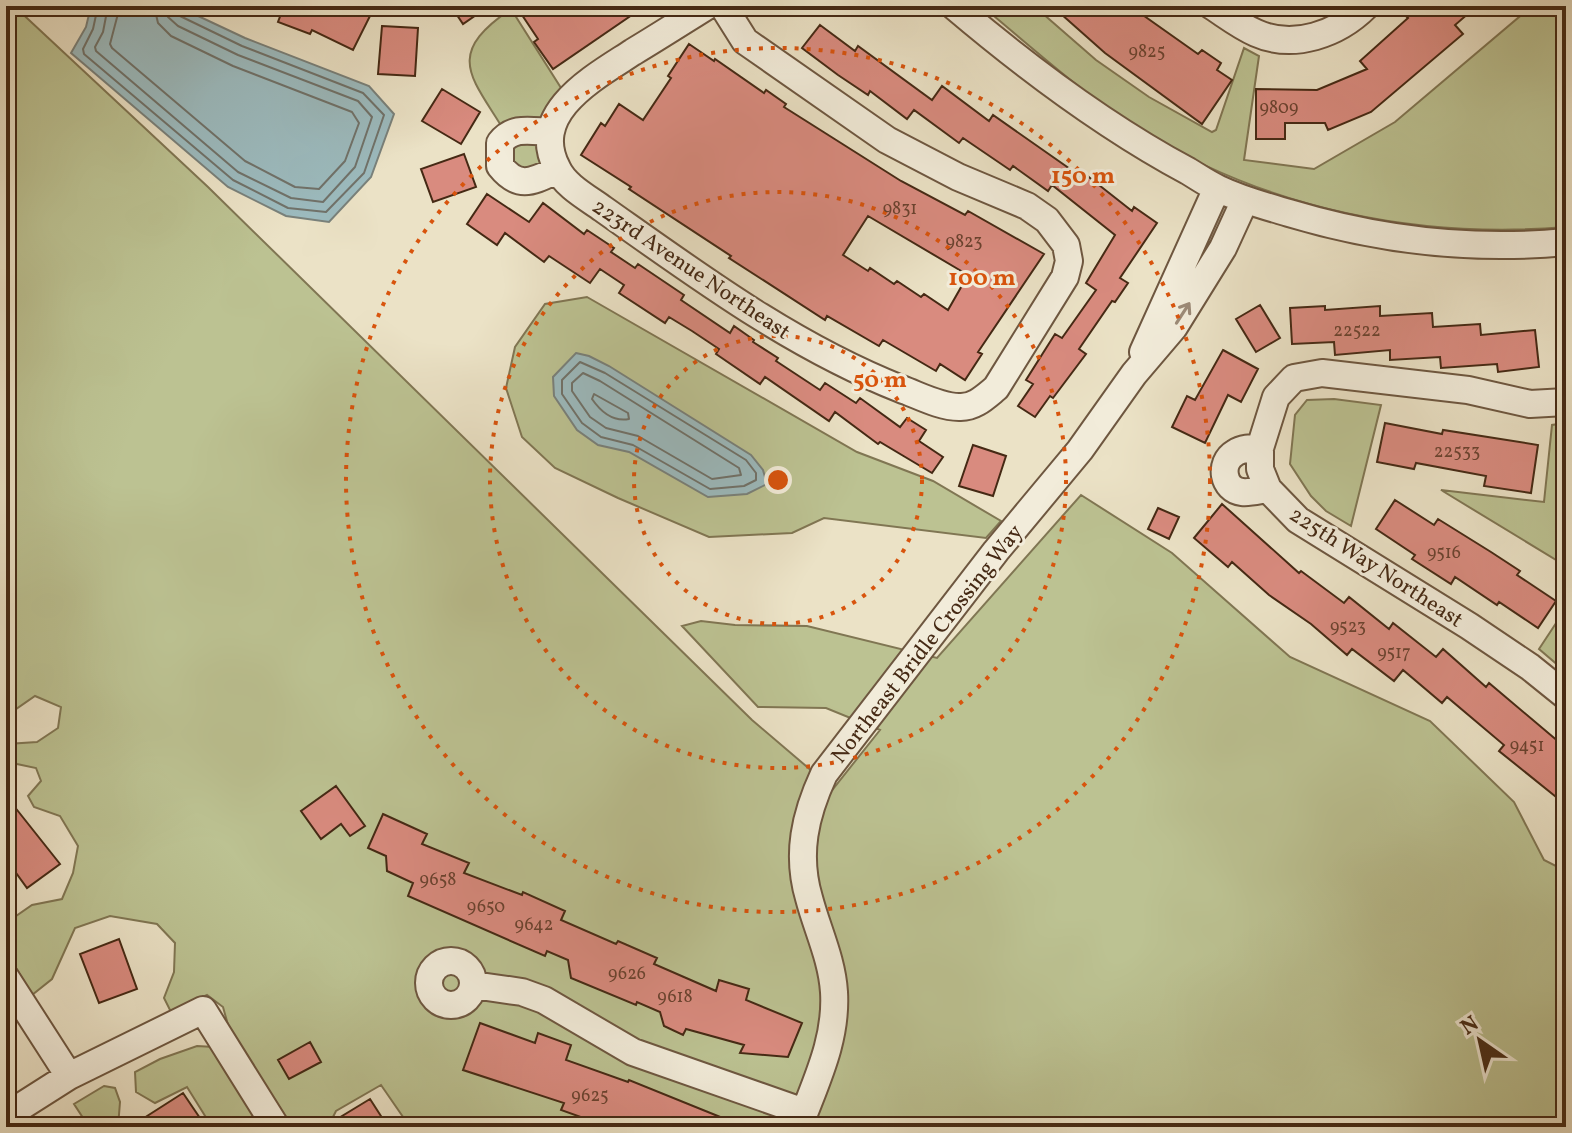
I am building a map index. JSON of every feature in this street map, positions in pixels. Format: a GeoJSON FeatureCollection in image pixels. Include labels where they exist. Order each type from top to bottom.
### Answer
{"type":"FeatureCollection","features":[{"type":"Feature","properties":{"kind":"street"},"geometry":{"type":"LineString","coordinates":[[954,6],[1074,99],[1154,152],[1217,188],[1245,200],[1326,224],[1421,242],[1488,245],[1566,242],[1566,254]]}},
{"type":"Feature","properties":{"kind":"street"},"geometry":{"type":"LineString","coordinates":[[1212,6],[1259,35],[1279,39],[1309,39],[1331,32],[1354,18],[1366,6]]}},
{"type":"Feature","properties":{"kind":"street"},"geometry":{"type":"LineString","coordinates":[[550,132],[519,130],[507,134],[500,143],[500,166],[516,181],[526,182],[557,170],[550,132],[568,99],[578,89],[721,7]]}},
{"type":"Feature","properties":{"kind":"street","name":"223rd Avenue Northeast"},"geometry":{"type":"LineString","coordinates":[[557,170],[603,209],[759,317],[877,379],[957,407],[971,406],[996,388],[1058,291],[1069,261],[1066,245],[1047,220],[1027,206],[958,177],[887,140],[745,41],[721,7]]}},
{"type":"Feature","properties":{"kind":"street","name":"Northeast Bridle Crossing Way"},"geometry":{"type":"LineString","coordinates":[[1134,374],[1217,188]]}},
{"type":"Feature","properties":{"kind":"street","name":"Northeast Bridle Crossing Way"},"geometry":{"type":"LineString","coordinates":[[802,1120],[822,1073],[830,1041],[834,994],[832,973],[802,867],[803,833],[811,803],[824,774],[1014,528],[1080,450],[1134,374],[1174,327],[1199,289],[1245,200]]}},
{"type":"Feature","properties":{"kind":"street","name":"225th Way Northeast"},"geometry":{"type":"LineString","coordinates":[[1566,402],[1530,404],[1468,390],[1322,373],[1294,378],[1276,397],[1260,448],[1260,469],[1268,489],[1298,520],[1481,634],[1566,696]]}},
{"type":"Feature","properties":{"kind":"street"},"geometry":{"type":"LineString","coordinates":[[1260,448],[1235,453],[1229,458],[1224,472],[1227,482],[1234,489],[1242,492],[1268,489]]}},
{"type":"Feature","properties":{"kind":"street"},"geometry":{"type":"LineString","coordinates":[[6,978],[69,1076]]}},
{"type":"Feature","properties":{"kind":"street"},"geometry":{"type":"LineString","coordinates":[[473,985],[522,992],[544,1000],[633,1052],[802,1120]]}},
{"type":"Feature","properties":{"kind":"street"},"geometry":{"type":"LineString","coordinates":[[6,1116],[69,1076],[203,1010],[276,1127]]}},
{"type":"Feature","properties":{"kind":"green space"},"geometry":{"type":"Polygon","coordinates":[[[6,6],[14,6],[208,187],[752,720],[833,789],[880,730],[826,708],[758,707],[682,626],[701,621],[807,626],[937,658],[1081,495],[1172,553],[1290,657],[1430,721],[1514,802],[1544,860],[1566,871],[1566,1127],[410,1127],[381,1085],[336,1111],[328,1127],[286,1127],[230,1032],[223,1007],[207,995],[171,1012],[164,998],[174,972],[175,943],[157,924],[110,916],[75,928],[52,979],[32,995],[6,951],[6,923],[32,905],[62,899],[73,873],[78,846],[60,816],[34,807],[28,796],[41,781],[36,768],[17,764],[6,755],[7,744],[37,742],[58,728],[61,707],[35,696],[6,716],[6,627],[12,590],[6,582],[6,6]]]}},
{"type":"Feature","properties":{"kind":"green space"},"geometry":{"type":"Polygon","coordinates":[[[982,6],[1034,6],[1096,60],[1149,97],[1212,132],[1216,130],[1244,48],[1259,56],[1244,160],[1314,169],[1395,122],[1532,6],[1566,6],[1566,227],[1511,230],[1402,223],[1295,200],[1243,182],[1193,160],[1103,105],[982,6]]]}},
{"type":"Feature","properties":{"kind":"green space"},"geometry":{"type":"Polygon","coordinates":[[[511,9],[568,99],[554,160],[516,181],[508,137],[482,96],[470,67],[477,40],[511,9]]]}},
{"type":"Feature","properties":{"kind":"green space"},"geometry":{"type":"Polygon","coordinates":[[[587,297],[857,452],[933,481],[1001,521],[986,538],[824,518],[792,533],[709,537],[555,468],[522,437],[506,388],[515,347],[545,304],[587,297]]]}},
{"type":"Feature","properties":{"kind":"green space"},"geometry":{"type":"Polygon","coordinates":[[[1334,399],[1381,405],[1351,526],[1326,511],[1311,496],[1290,464],[1295,415],[1307,400],[1334,399]]]}},
{"type":"Feature","properties":{"kind":"green space"},"geometry":{"type":"Polygon","coordinates":[[[1566,423],[1566,566],[1441,490],[1544,502],[1552,425],[1566,423]]]}},
{"type":"Feature","properties":{"kind":"green space"},"geometry":{"type":"Polygon","coordinates":[[[1566,608],[1566,672],[1539,649],[1566,608]]]}},
{"type":"Feature","properties":{"kind":"green space"},"geometry":{"type":"Polygon","coordinates":[[[197,1046],[214,1047],[267,1127],[212,1127],[187,1087],[155,1103],[136,1092],[135,1072],[197,1046]]]}},
{"type":"Feature","properties":{"kind":"green space"},"geometry":{"type":"Polygon","coordinates":[[[104,1086],[115,1088],[120,1102],[118,1127],[89,1127],[74,1104],[104,1086]]]}},
{"type":"Feature","properties":{"kind":"water"},"geometry":{"type":"Polygon","coordinates":[[[91,6],[177,6],[245,38],[369,86],[394,114],[371,177],[329,222],[286,216],[228,187],[71,53],[86,27],[91,6]]]}},
{"type":"Feature","properties":{"kind":"water"},"geometry":{"type":"Polygon","coordinates":[[[576,353],[609,366],[751,455],[763,470],[767,484],[747,494],[708,497],[629,452],[598,445],[577,430],[554,396],[553,377],[576,353]]]}},
{"type":"Feature","properties":{"kind":"building"},"geometry":{"type":"Polygon","coordinates":[[[284,6],[375,6],[353,50],[312,30],[310,34],[278,22],[284,6]]]}},
{"type":"Feature","properties":{"kind":"building"},"geometry":{"type":"Polygon","coordinates":[[[451,6],[489,6],[463,24],[451,6]]]}},
{"type":"Feature","properties":{"kind":"building"},"geometry":{"type":"Polygon","coordinates":[[[516,6],[645,6],[553,69],[534,42],[538,39],[516,6]]]}},
{"type":"Feature","properties":{"kind":"building"},"geometry":{"type":"Polygon","coordinates":[[[1052,6],[1130,6],[1198,54],[1202,50],[1221,63],[1217,70],[1232,80],[1202,124],[1105,53],[1052,6]]]}},
{"type":"Feature","properties":{"kind":"building"},"geometry":{"type":"Polygon","coordinates":[[[1416,6],[1477,6],[1455,25],[1463,34],[1371,112],[1328,130],[1325,123],[1285,123],[1285,139],[1256,139],[1256,89],[1317,90],[1367,69],[1360,61],[1408,18],[1405,15],[1416,6]]]}},
{"type":"Feature","properties":{"kind":"building"},"geometry":{"type":"Polygon","coordinates":[[[820,25],[855,51],[858,46],[932,100],[942,86],[989,121],[993,115],[1083,178],[1085,174],[1132,211],[1134,207],[1157,223],[1120,278],[1128,283],[1079,349],[1086,354],[1035,417],[1018,406],[1033,384],[1026,380],[1055,334],[1062,338],[1096,290],[1086,283],[1115,235],[1052,185],[1048,191],[1013,166],[1010,170],[963,138],[959,143],[914,110],[907,119],[870,91],[868,95],[838,75],[802,48],[820,25]]]}},
{"type":"Feature","properties":{"kind":"building"},"geometry":{"type":"Polygon","coordinates":[[[382,26],[418,28],[415,76],[378,74],[382,26]]]}},
{"type":"Feature","properties":{"kind":"building"},"geometry":{"type":"Polygon","coordinates":[[[689,44],[764,93],[766,90],[786,104],[784,107],[901,181],[965,215],[968,211],[1044,254],[978,352],[982,354],[965,380],[940,364],[936,371],[883,340],[879,346],[827,316],[825,320],[729,258],[731,256],[581,155],[601,123],[605,126],[619,104],[643,120],[671,78],[668,76],[689,44]],[[868,216],[843,255],[894,284],[897,281],[921,297],[924,294],[948,310],[968,275],[868,216]]]}},
{"type":"Feature","properties":{"kind":"building"},"geometry":{"type":"Polygon","coordinates":[[[442,89],[480,112],[461,144],[422,121],[442,89]]]}},
{"type":"Feature","properties":{"kind":"building"},"geometry":{"type":"Polygon","coordinates":[[[464,154],[476,187],[433,202],[421,169],[464,154]]]}},
{"type":"Feature","properties":{"kind":"building"},"geometry":{"type":"Polygon","coordinates":[[[487,194],[529,222],[543,203],[584,234],[587,230],[614,248],[611,252],[635,268],[638,264],[684,295],[681,300],[730,333],[734,326],[778,358],[776,361],[820,390],[825,383],[856,403],[860,398],[900,427],[907,418],[926,430],[919,441],[943,457],[932,473],[880,442],[878,444],[835,412],[829,421],[765,377],[760,384],[716,354],[719,349],[692,331],[669,317],[665,323],[619,293],[624,285],[600,269],[590,283],[549,256],[544,262],[505,233],[497,245],[467,224],[487,194]]]}},
{"type":"Feature","properties":{"kind":"building"},"geometry":{"type":"Polygon","coordinates":[[[1260,305],[1280,338],[1256,352],[1236,319],[1260,305]]]}},
{"type":"Feature","properties":{"kind":"building"},"geometry":{"type":"Polygon","coordinates":[[[1325,306],[1325,310],[1380,306],[1380,316],[1432,313],[1433,327],[1480,324],[1481,335],[1535,330],[1539,367],[1498,372],[1497,364],[1441,368],[1440,357],[1390,360],[1390,350],[1335,355],[1334,342],[1292,344],[1290,308],[1325,306]]]}},
{"type":"Feature","properties":{"kind":"building"},"geometry":{"type":"Polygon","coordinates":[[[1223,350],[1258,369],[1241,402],[1228,395],[1205,443],[1172,427],[1187,396],[1195,400],[1223,350]]]}},
{"type":"Feature","properties":{"kind":"building"},"geometry":{"type":"Polygon","coordinates":[[[1385,423],[1442,434],[1443,430],[1538,445],[1531,493],[1484,486],[1486,476],[1416,463],[1414,469],[1377,462],[1385,423]]]}},
{"type":"Feature","properties":{"kind":"building"},"geometry":{"type":"Polygon","coordinates":[[[973,445],[1006,456],[993,496],[959,486],[973,445]]]}},
{"type":"Feature","properties":{"kind":"building"},"geometry":{"type":"Polygon","coordinates":[[[1395,500],[1434,525],[1438,519],[1491,552],[1520,571],[1517,575],[1556,601],[1538,628],[1455,577],[1451,584],[1412,559],[1415,555],[1376,529],[1395,500]]]}},
{"type":"Feature","properties":{"kind":"building"},"geometry":{"type":"Polygon","coordinates":[[[1222,504],[1299,573],[1301,571],[1344,603],[1349,597],[1389,629],[1393,623],[1436,657],[1443,649],[1486,687],[1489,683],[1566,748],[1566,805],[1499,751],[1504,745],[1447,697],[1442,703],[1403,670],[1394,681],[1352,649],[1347,655],[1232,562],[1228,567],[1194,538],[1222,504]]]}},
{"type":"Feature","properties":{"kind":"building"},"geometry":{"type":"Polygon","coordinates":[[[1158,508],[1179,517],[1169,539],[1148,529],[1158,508]]]}},
{"type":"Feature","properties":{"kind":"building"},"geometry":{"type":"Polygon","coordinates":[[[336,786],[365,826],[350,836],[341,824],[321,839],[301,811],[336,786]]]}},
{"type":"Feature","properties":{"kind":"building"},"geometry":{"type":"Polygon","coordinates":[[[6,796],[60,864],[27,888],[6,859],[6,796]]]}},
{"type":"Feature","properties":{"kind":"building"},"geometry":{"type":"Polygon","coordinates":[[[383,814],[427,834],[422,844],[469,863],[464,873],[522,895],[523,892],[565,911],[561,920],[657,958],[654,964],[716,991],[719,980],[749,989],[746,1000],[802,1023],[788,1057],[740,1053],[744,1045],[686,1029],[683,1035],[664,1026],[660,1012],[571,978],[568,960],[547,951],[545,956],[408,896],[413,883],[387,871],[386,856],[368,848],[383,814]]]}},
{"type":"Feature","properties":{"kind":"building"},"geometry":{"type":"Polygon","coordinates":[[[119,939],[137,989],[99,1003],[80,954],[119,939]]]}},
{"type":"Feature","properties":{"kind":"building"},"geometry":{"type":"Polygon","coordinates":[[[480,1023],[535,1043],[538,1033],[571,1045],[566,1060],[629,1080],[745,1127],[625,1127],[605,1119],[603,1125],[561,1110],[564,1103],[463,1070],[480,1023]]]}},
{"type":"Feature","properties":{"kind":"building"},"geometry":{"type":"Polygon","coordinates":[[[310,1042],[321,1062],[289,1079],[278,1060],[310,1042]]]}},
{"type":"Feature","properties":{"kind":"building"},"geometry":{"type":"Polygon","coordinates":[[[183,1093],[206,1127],[130,1127],[183,1093]]]}},
{"type":"Feature","properties":{"kind":"building"},"geometry":{"type":"Polygon","coordinates":[[[370,1099],[388,1127],[324,1127],[370,1099]]]}}]}
